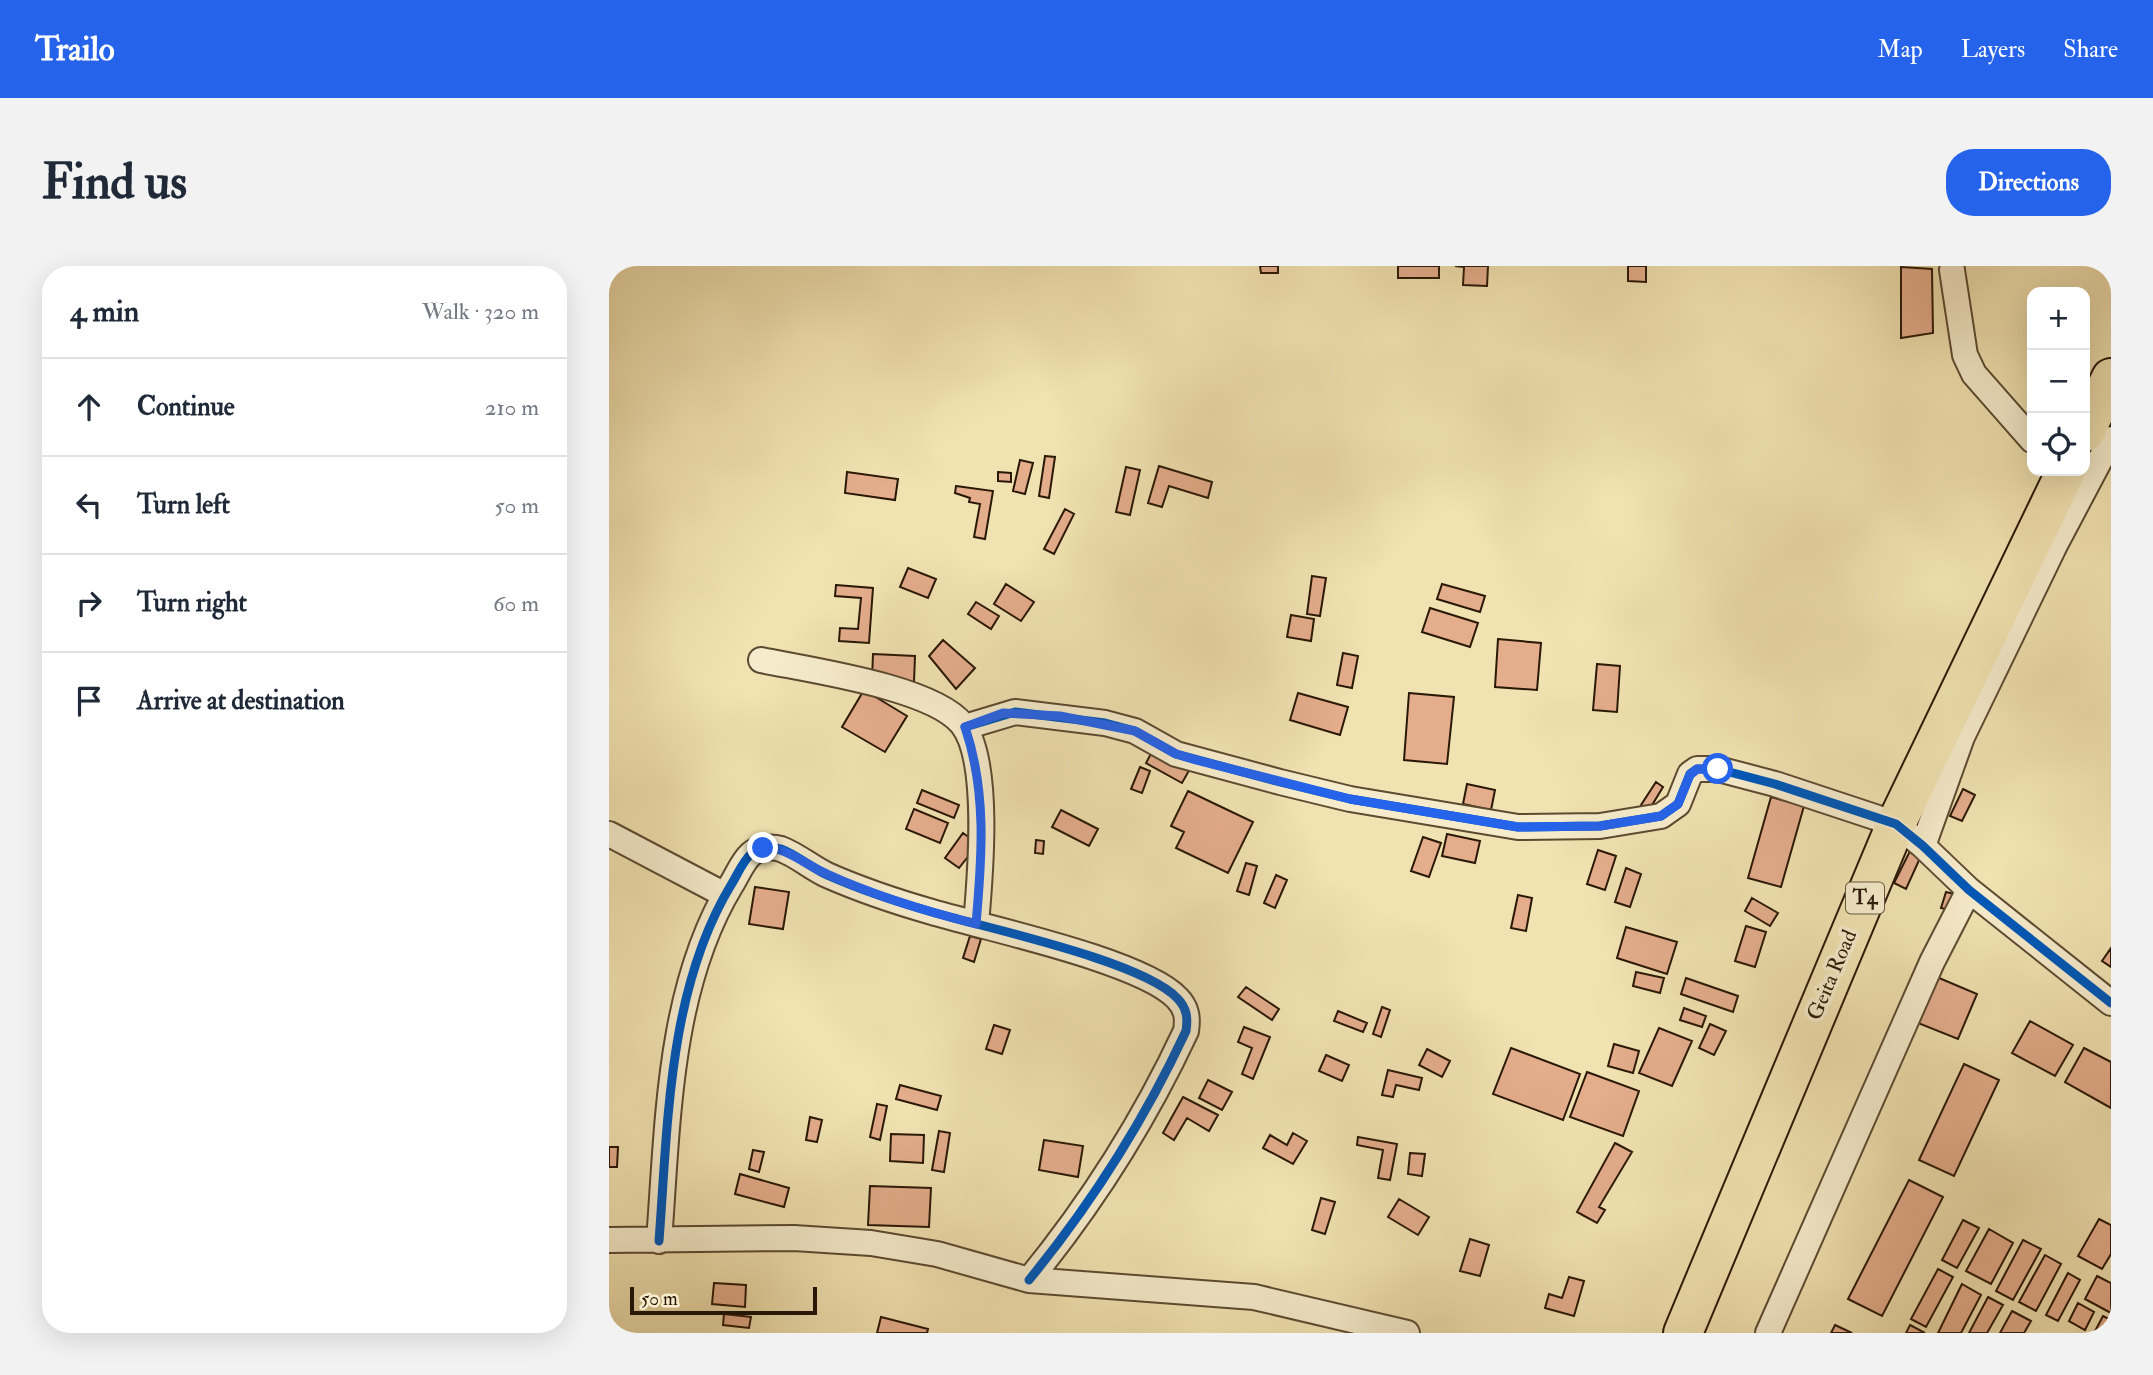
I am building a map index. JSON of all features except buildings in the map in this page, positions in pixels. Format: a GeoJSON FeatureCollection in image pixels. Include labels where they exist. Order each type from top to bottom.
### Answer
{"type":"FeatureCollection","features":[{"type":"Feature","properties":{"kind":"highway"},"geometry":{"type":"LineString","coordinates":[[2090,422],[2111,378]]}},
{"type":"Feature","properties":{"kind":"highway","name":"Geita Road"},"geometry":{"type":"LineString","coordinates":[[1683,1333],[1909,835],[2062,476]]}},
{"type":"Feature","properties":{"kind":"street"},"geometry":{"type":"LineString","coordinates":[[1952,270],[1965,355],[1974,374],[2027,434]]}},
{"type":"Feature","properties":{"kind":"street"},"geometry":{"type":"LineString","coordinates":[[1909,835],[1962,737],[2055,545],[2111,439]]}},
{"type":"Feature","properties":{"kind":"street"},"geometry":{"type":"LineString","coordinates":[[761,660],[912,695],[938,705],[965,727],[981,796],[983,845],[976,924]]}},
{"type":"Feature","properties":{"kind":"street"},"geometry":{"type":"LineString","coordinates":[[965,727],[1015,712],[1105,723],[1135,731],[1176,754],[1292,785],[1350,799],[1518,827],[1600,826],[1661,816],[1678,804],[1690,775],[1705,768],[1812,794],[1909,835],[1969,890],[2111,1003]]}},
{"type":"Feature","properties":{"kind":"street"},"geometry":{"type":"LineString","coordinates":[[609,834],[725,895]]}},
{"type":"Feature","properties":{"kind":"street"},"geometry":{"type":"LineString","coordinates":[[659,1241],[666,1153],[687,998],[709,930],[725,895],[748,856],[763,848],[772,847],[783,850],[826,874],[878,894],[1103,962],[1151,980],[1176,997],[1188,1018],[1181,1043],[1127,1143],[1072,1228],[1028,1280]]}},
{"type":"Feature","properties":{"kind":"street"},"geometry":{"type":"LineString","coordinates":[[1768,1333],[1950,924],[1969,890]]}},
{"type":"Feature","properties":{"kind":"street"},"geometry":{"type":"LineString","coordinates":[[609,1240],[794,1238],[870,1243],[937,1254],[1028,1280],[1254,1297],[1407,1333]]}},
{"type":"Feature","properties":{"kind":"cycle path"},"geometry":{"type":"LineString","coordinates":[[965,727],[1015,712],[1105,723],[1135,731],[1176,754],[1280,782],[1350,799],[1518,827],[1600,826],[1661,816],[1678,804],[1690,774],[1697,769],[1718,769],[1775,784],[1896,824],[1969,890],[2111,1003]]}},
{"type":"Feature","properties":{"kind":"cycle path"},"geometry":{"type":"LineString","coordinates":[[659,1241],[669,1104],[683,1012],[694,968],[710,925],[742,865],[754,852],[773,848],[781,849],[827,875],[879,895],[1062,947],[1132,971],[1159,984],[1177,998],[1185,1009],[1186,1031],[1153,1097],[1095,1191],[1029,1280]]}},
{"type":"Feature","properties":{"kind":"route"},"geometry":{"type":"LineString","coordinates":[[763,848],[783,850],[826,874],[908,905],[976,924],[983,845],[981,796],[965,727],[1003,713],[1015,712],[1105,723],[1135,731],[1176,754],[1350,799],[1475,822],[1518,827],[1600,826],[1639,822],[1661,816],[1678,804],[1690,775],[1697,769],[1718,769]]}}]}
